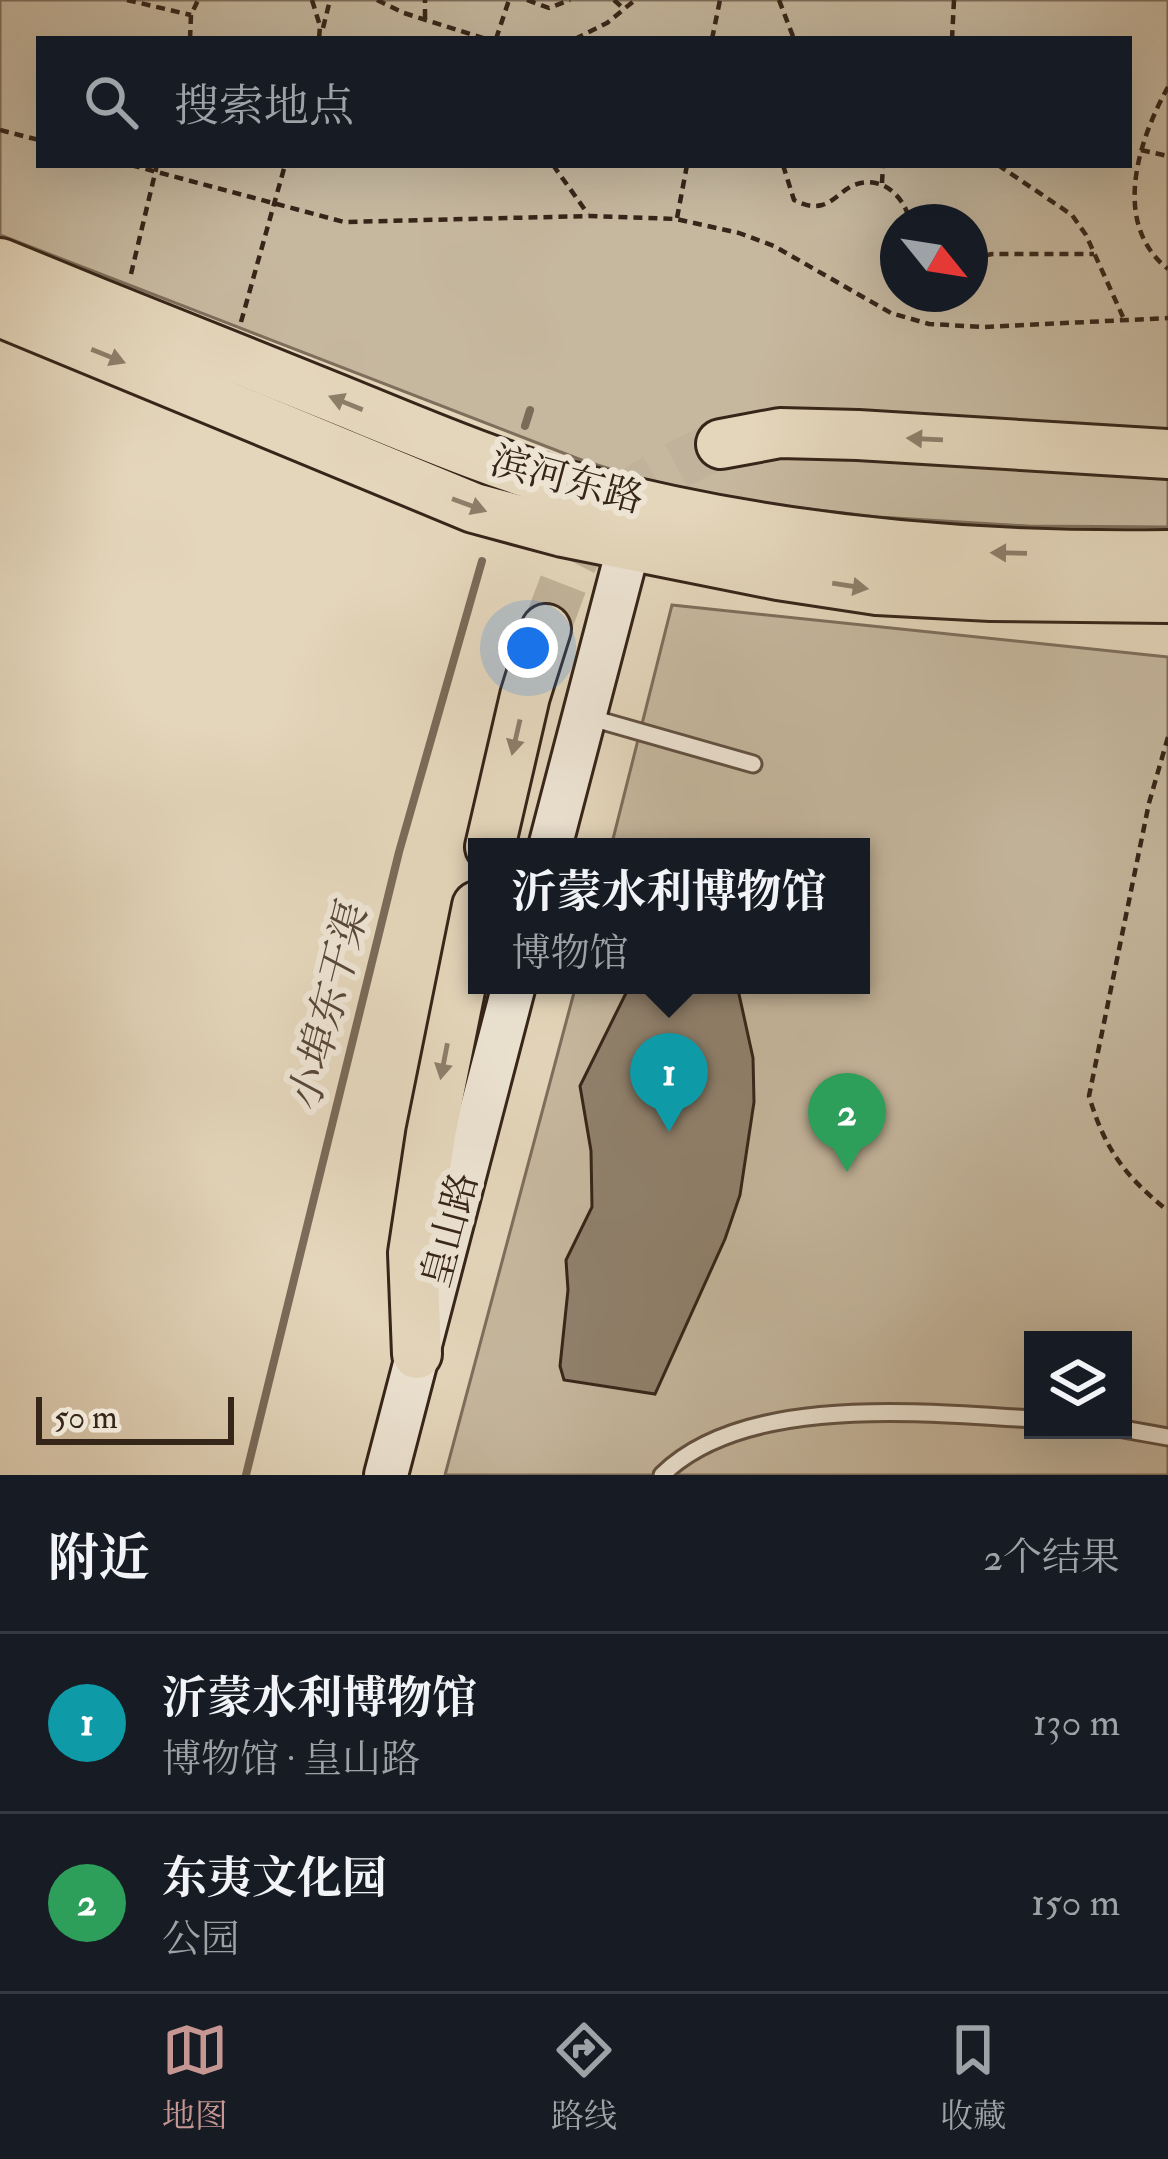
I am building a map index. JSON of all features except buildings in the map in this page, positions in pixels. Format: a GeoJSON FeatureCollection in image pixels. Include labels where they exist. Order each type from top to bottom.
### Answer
{"type":"FeatureCollection","features":[{"type":"Feature","properties":{"kind":"main road","name":"滨河东路"},"geometry":{"type":"LineString","coordinates":[[0,263],[483,458],[584,490],[786,531],[872,542],[989,553],[1168,555]]}},
{"type":"Feature","properties":{"kind":"main road","name":"滨河东路"},"geometry":{"type":"LineString","coordinates":[[0,312],[474,508],[629,545],[877,590],[1168,598]]}},
{"type":"Feature","properties":{"kind":"main road"},"geometry":{"type":"LineString","coordinates":[[721,445],[780,434],[858,435],[1168,454]]}},
{"type":"Feature","properties":{"kind":"main road"},"geometry":{"type":"LineString","coordinates":[[552,838],[629,545]]}},
{"type":"Feature","properties":{"kind":"main road"},"geometry":{"type":"LineString","coordinates":[[492,838],[525,696],[547,628]]}},
{"type":"Feature","properties":{"kind":"main road"},"geometry":{"type":"LineString","coordinates":[[417,1354],[412,1253],[468,949]]}},
{"type":"Feature","properties":{"kind":"main road","name":"皇山路"},"geometry":{"type":"LineString","coordinates":[[386,1475],[512,994]]}},
{"type":"Feature","properties":{"kind":"lane"},"geometry":{"type":"LineString","coordinates":[[585,716],[753,764]]}},
{"type":"Feature","properties":{"kind":"lane"},"geometry":{"type":"LineString","coordinates":[[662,1475],[679,1459],[725,1436],[775,1424],[877,1413],[1024,1419]]}},
{"type":"Feature","properties":{"kind":"lane"},"geometry":{"type":"LineString","coordinates":[[1132,1431],[1168,1437]]}},
{"type":"Feature","properties":{"kind":"path"},"geometry":{"type":"LineString","coordinates":[[127,0],[191,15]]}},
{"type":"Feature","properties":{"kind":"path"},"geometry":{"type":"LineString","coordinates":[[188,36],[197,0]]}},
{"type":"Feature","properties":{"kind":"path"},"geometry":{"type":"LineString","coordinates":[[312,0],[320,36]]}},
{"type":"Feature","properties":{"kind":"path"},"geometry":{"type":"LineString","coordinates":[[321,36],[330,0]]}},
{"type":"Feature","properties":{"kind":"path"},"geometry":{"type":"LineString","coordinates":[[377,0],[476,36]]}},
{"type":"Feature","properties":{"kind":"path"},"geometry":{"type":"LineString","coordinates":[[425,0],[425,20]]}},
{"type":"Feature","properties":{"kind":"path"},"geometry":{"type":"LineString","coordinates":[[497,36],[509,0]]}},
{"type":"Feature","properties":{"kind":"path"},"geometry":{"type":"LineString","coordinates":[[526,0],[548,8],[570,0]]}},
{"type":"Feature","properties":{"kind":"path"},"geometry":{"type":"LineString","coordinates":[[614,0],[624,9]]}},
{"type":"Feature","properties":{"kind":"path"},"geometry":{"type":"LineString","coordinates":[[580,36],[607,23],[634,0]]}},
{"type":"Feature","properties":{"kind":"path"},"geometry":{"type":"LineString","coordinates":[[713,36],[720,0]]}},
{"type":"Feature","properties":{"kind":"path"},"geometry":{"type":"LineString","coordinates":[[779,0],[793,36]]}},
{"type":"Feature","properties":{"kind":"path"},"geometry":{"type":"LineString","coordinates":[[952,36],[954,0]]}},
{"type":"Feature","properties":{"kind":"path"},"geometry":{"type":"LineString","coordinates":[[1168,86],[1146,131],[1134,196],[1137,220],[1153,258],[1168,269]]}},
{"type":"Feature","properties":{"kind":"path"},"geometry":{"type":"LineString","coordinates":[[0,130],[36,139]]}},
{"type":"Feature","properties":{"kind":"path"},"geometry":{"type":"LineString","coordinates":[[1141,150],[1168,156]]}},
{"type":"Feature","properties":{"kind":"path"},"geometry":{"type":"LineString","coordinates":[[128,286],[156,168],[344,222],[676,219],[774,246],[890,313],[928,324],[985,327],[1168,318]]}},
{"type":"Feature","properties":{"kind":"path"},"geometry":{"type":"LineString","coordinates":[[240,328],[284,168]]}},
{"type":"Feature","properties":{"kind":"path"},"geometry":{"type":"LineString","coordinates":[[555,168],[590,217]]}},
{"type":"Feature","properties":{"kind":"path"},"geometry":{"type":"LineString","coordinates":[[676,219],[686,168]]}},
{"type":"Feature","properties":{"kind":"path"},"geometry":{"type":"LineString","coordinates":[[784,168],[794,200],[809,207],[826,205],[862,183],[895,191],[906,204]]}},
{"type":"Feature","properties":{"kind":"path"},"geometry":{"type":"LineString","coordinates":[[882,185],[883,168]]}},
{"type":"Feature","properties":{"kind":"path"},"geometry":{"type":"LineString","coordinates":[[1002,168],[1072,215],[1124,319]]}},
{"type":"Feature","properties":{"kind":"path"},"geometry":{"type":"LineString","coordinates":[[988,255],[1094,254]]}},
{"type":"Feature","properties":{"kind":"path"},"geometry":{"type":"LineString","coordinates":[[1168,737],[1148,803],[1089,1096],[1100,1134],[1116,1162],[1168,1211]]}},
{"type":"Feature","properties":{"kind":"shaded area"},"geometry":{"type":"Polygon","coordinates":[[[0,0],[1168,0],[1168,527],[1028,526],[878,517],[699,496],[584,461],[0,235],[0,0]]]}},
{"type":"Feature","properties":{"kind":"shaded area"},"geometry":{"type":"Polygon","coordinates":[[[672,605],[1168,657],[1168,1475],[445,1475],[574,994],[870,994],[870,838],[613,838],[672,605]]]}},
{"type":"Feature","properties":{"kind":"waterway","name":"小埠东干渠"},"geometry":{"type":"LineString","coordinates":[[525,426],[530,410]]}},
{"type":"Feature","properties":{"kind":"waterway","name":"小埠东干渠"},"geometry":{"type":"LineString","coordinates":[[246,1475],[399,852],[482,561]]}},
{"type":"Feature","properties":{"kind":"tunnel"},"geometry":{"type":"LineString","coordinates":[[546,629],[575,558],[603,519],[657,476],[721,444]]}},
{"type":"Feature","properties":{"kind":"place","name":"沂蒙水利博物馆"},"geometry":{"type":"Point","coordinates":[669,1132]}},
{"type":"Feature","properties":{"kind":"place","name":"东夷文化园"},"geometry":{"type":"Point","coordinates":[847,1172]}}]}
